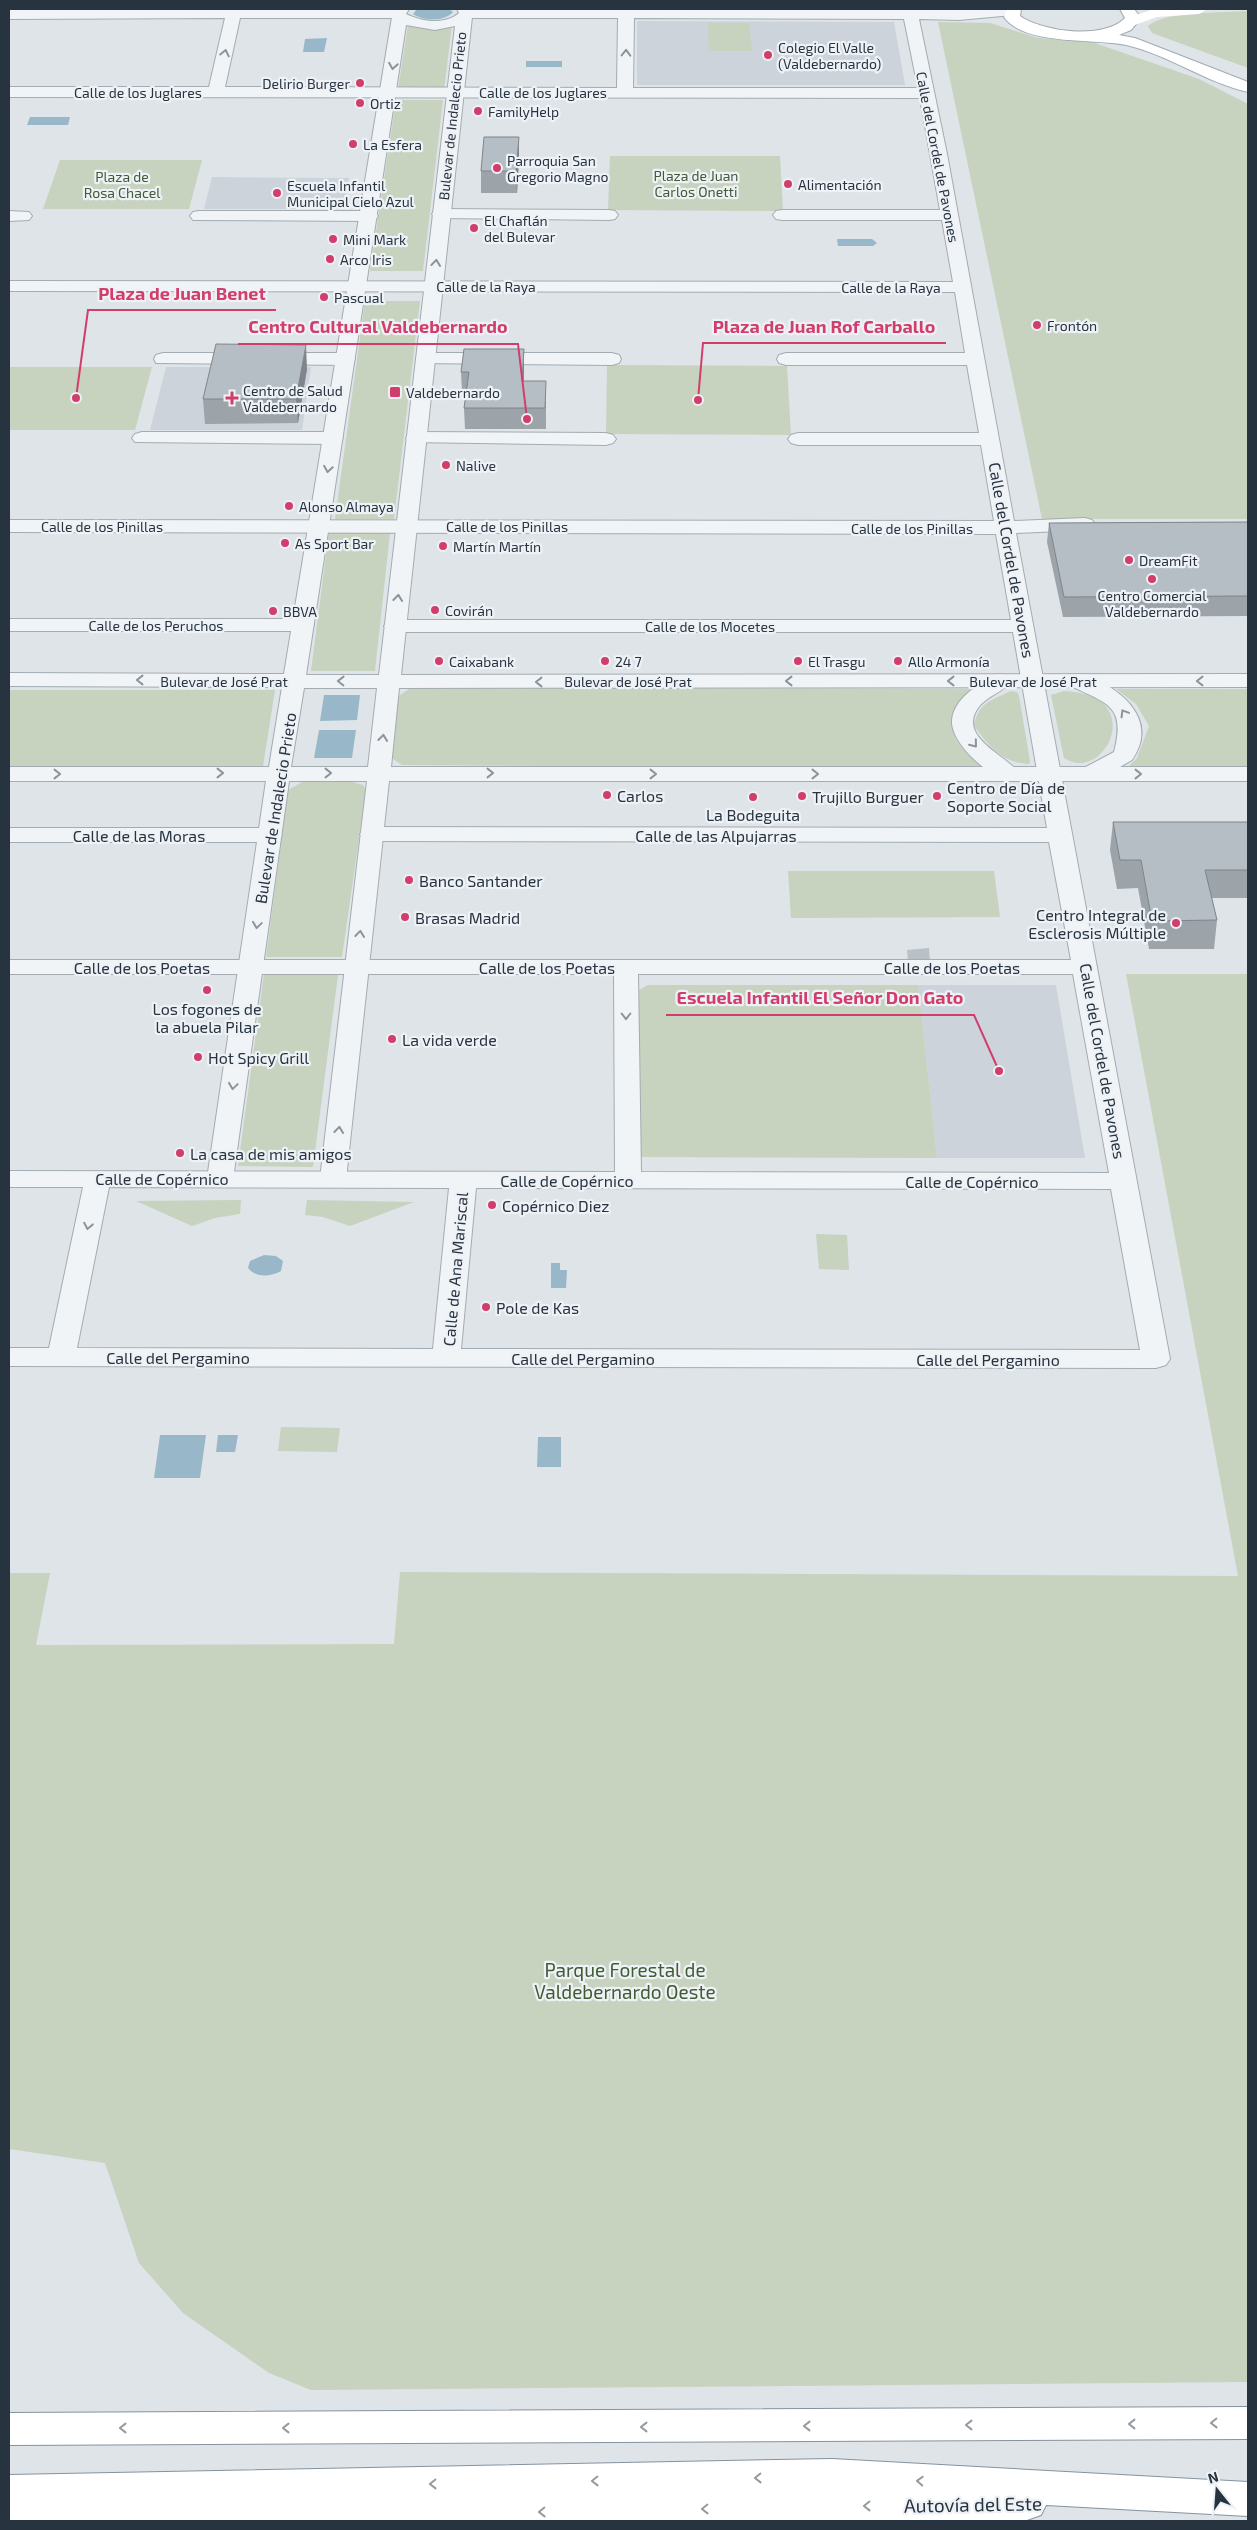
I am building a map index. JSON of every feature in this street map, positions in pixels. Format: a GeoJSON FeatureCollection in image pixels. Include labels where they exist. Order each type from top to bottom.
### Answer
{"type":"FeatureCollection","features":[{"type":"Feature","properties":{"kind":"main road"},"geometry":{"type":"LineString","coordinates":[[1013,9],[1012,17],[1020,24],[1049,33],[1086,35],[1130,41],[1248,87]]}},
{"type":"Feature","properties":{"kind":"main road"},"geometry":{"type":"LineString","coordinates":[[1086,35],[1113,31],[1130,18],[1155,13],[1199,9]]}},
{"type":"Feature","properties":{"kind":"main road"},"geometry":{"type":"LineString","coordinates":[[1130,18],[1133,29],[1145,36],[1248,75]]}},
{"type":"Feature","properties":{"kind":"main road"},"geometry":{"type":"LineString","coordinates":[[9,2429],[1248,2423]]}},
{"type":"Feature","properties":{"kind":"main road"},"geometry":{"type":"LineString","coordinates":[[9,2492],[832,2476],[1248,2499]]}},
{"type":"Feature","properties":{"kind":"main road","name":"Autovía del Este"},"geometry":{"type":"LineString","coordinates":[[9,2521],[1248,2499]]}},
{"type":"Feature","properties":{"kind":"street"},"geometry":{"type":"LineString","coordinates":[[959,15],[1013,9]]}},
{"type":"Feature","properties":{"kind":"street"},"geometry":{"type":"LineString","coordinates":[[9,14],[400,13],[411,22],[436,24],[452,22],[465,13],[916,12],[959,15],[1020,24]]}},
{"type":"Feature","properties":{"kind":"street","name":"Calle del Cordel de Pavones"},"geometry":{"type":"LineString","coordinates":[[916,12],[926,93],[950,215],[1034,680],[1049,774],[1086,967],[1156,1359]]}},
{"type":"Feature","properties":{"kind":"street","name":"Bulevar de Indalecio Prieto"},"geometry":{"type":"LineString","coordinates":[[220,1179],[249,967],[400,13]]}},
{"type":"Feature","properties":{"kind":"street","name":"Bulevar de Indalecio Prieto"},"geometry":{"type":"LineString","coordinates":[[334,1178],[388,682],[465,13]]}},
{"type":"Feature","properties":{"kind":"street"},"geometry":{"type":"LineString","coordinates":[[216,92],[233,14]]}},
{"type":"Feature","properties":{"kind":"street"},"geometry":{"type":"LineString","coordinates":[[625,92],[626,14]]}},
{"type":"Feature","properties":{"kind":"street","name":"Calle de los Juglares"},"geometry":{"type":"LineString","coordinates":[[9,92],[926,93]]}},
{"type":"Feature","properties":{"kind":"street","name":"Bulevar de Indalecio Prieto"},"geometry":{"type":"LineString","coordinates":[[441,214],[609,215]]}},
{"type":"Feature","properties":{"kind":"street"},"geometry":{"type":"LineString","coordinates":[[782,215],[950,215]]}},
{"type":"Feature","properties":{"kind":"street"},"geometry":{"type":"LineString","coordinates":[[200,216],[369,216]]}},
{"type":"Feature","properties":{"kind":"street","name":"Calle de la Raya"},"geometry":{"type":"LineString","coordinates":[[9,286],[963,287]]}},
{"type":"Feature","properties":{"kind":"street"},"geometry":{"type":"LineString","coordinates":[[163,359],[346,360]]}},
{"type":"Feature","properties":{"kind":"street"},"geometry":{"type":"LineString","coordinates":[[425,359],[612,359]]}},
{"type":"Feature","properties":{"kind":"street"},"geometry":{"type":"LineString","coordinates":[[786,359],[976,359]]}},
{"type":"Feature","properties":{"kind":"street"},"geometry":{"type":"LineString","coordinates":[[142,438],[333,438]]}},
{"type":"Feature","properties":{"kind":"street"},"geometry":{"type":"LineString","coordinates":[[416,438],[606,439]]}},
{"type":"Feature","properties":{"kind":"street","name":"Calle del Cordel de Pavones"},"geometry":{"type":"LineString","coordinates":[[798,439],[990,439]]}},
{"type":"Feature","properties":{"kind":"street","name":"Calle de los Pinillas"},"geometry":{"type":"LineString","coordinates":[[9,526],[1006,527],[1043,531],[1102,528]]}},
{"type":"Feature","properties":{"kind":"street","name":"Calle de los Peruchos"},"geometry":{"type":"LineString","coordinates":[[9,625],[304,625]]}},
{"type":"Feature","properties":{"kind":"street","name":"Calle de los Mocetes"},"geometry":{"type":"LineString","coordinates":[[395,626],[1024,626]]}},
{"type":"Feature","properties":{"kind":"street","name":"Bulevar de José Prat"},"geometry":{"type":"LineString","coordinates":[[9,679],[388,682],[1248,681]]}},
{"type":"Feature","properties":{"kind":"street"},"geometry":{"type":"LineString","coordinates":[[1000,680],[981,693],[965,711],[963,726],[964,732],[983,755],[1010,774]]}},
{"type":"Feature","properties":{"kind":"street"},"geometry":{"type":"LineString","coordinates":[[1079,681],[1116,701],[1126,713],[1131,726],[1124,755],[1090,774]]}},
{"type":"Feature","properties":{"kind":"street"},"geometry":{"type":"LineString","coordinates":[[9,774],[1248,774]]}},
{"type":"Feature","properties":{"kind":"street","name":"Calle de las Alpujarras"},"geometry":{"type":"LineString","coordinates":[[372,834],[1060,835]]}},
{"type":"Feature","properties":{"kind":"street","name":"Calle de las Moras"},"geometry":{"type":"LineString","coordinates":[[9,835],[270,836]]}},
{"type":"Feature","properties":{"kind":"street","name":"Calle de los Poetas"},"geometry":{"type":"LineString","coordinates":[[9,967],[626,968],[920,964],[1086,967]]}},
{"type":"Feature","properties":{"kind":"street"},"geometry":{"type":"LineString","coordinates":[[626,968],[628,1180]]}},
{"type":"Feature","properties":{"kind":"street"},"geometry":{"type":"LineString","coordinates":[[60,1357],[98,1178]]}},
{"type":"Feature","properties":{"kind":"street","name":"Calle de Copérnico"},"geometry":{"type":"LineString","coordinates":[[9,1179],[334,1178],[463,1180],[1124,1181]]}},
{"type":"Feature","properties":{"kind":"street","name":"Calle de Ana Mariscal"},"geometry":{"type":"LineString","coordinates":[[446,1358],[463,1180]]}},
{"type":"Feature","properties":{"kind":"street","name":"Calle del Pergamino"},"geometry":{"type":"LineString","coordinates":[[9,1357],[1156,1359]]}},
{"type":"Feature","properties":{"kind":"shaded area","name":"Colegio El Valle (Valdebernardo)"},"geometry":{"type":"Polygon","coordinates":[[[637,21],[894,22],[905,85],[637,85],[637,21]]]}},
{"type":"Feature","properties":{"kind":"shaded area","name":"Escuela Infantil Municipal Cielo Azul"},"geometry":{"type":"Polygon","coordinates":[[[212,177],[349,178],[344,209],[204,209],[212,177]]]}},
{"type":"Feature","properties":{"kind":"shaded area","name":"Centro de Salud Valdebernardo"},"geometry":{"type":"Polygon","coordinates":[[[166,367],[311,367],[302,430],[150,430],[166,367]]]}},
{"type":"Feature","properties":{"kind":"shaded area"},"geometry":{"type":"Polygon","coordinates":[[[918,985],[1056,985],[1085,1158],[937,1158],[918,985]]]}},
{"type":"Feature","properties":{"kind":"green space"},"geometry":{"type":"Polygon","coordinates":[[[1248,11],[1248,68],[1152,33],[1148,26],[1156,21],[1180,15],[1248,11]]]}},
{"type":"Feature","properties":{"kind":"green space"},"geometry":{"type":"Polygon","coordinates":[[[938,22],[990,23],[1038,38],[1092,42],[1199,79],[1248,104],[1248,519],[1042,519],[938,22]]]}},
{"type":"Feature","properties":{"kind":"green space"},"geometry":{"type":"Polygon","coordinates":[[[708,23],[749,23],[752,51],[709,51],[708,23]]]}},
{"type":"Feature","properties":{"kind":"green space"},"geometry":{"type":"Polygon","coordinates":[[[408,25],[452,25],[444,90],[398,89],[408,25]]]}},
{"type":"Feature","properties":{"kind":"green space"},"geometry":{"type":"Polygon","coordinates":[[[396,100],[443,100],[423,271],[370,271],[396,100]]]}},
{"type":"Feature","properties":{"kind":"green space","name":"Plaza de Juan Carlos Onetti"},"geometry":{"type":"Polygon","coordinates":[[[610,156],[780,156],[783,211],[608,210],[610,156]]]}},
{"type":"Feature","properties":{"kind":"green space","name":"Plaza de Rosa Chacel"},"geometry":{"type":"Polygon","coordinates":[[[60,160],[202,160],[189,209],[43,209],[60,160]]]}},
{"type":"Feature","properties":{"kind":"green space"},"geometry":{"type":"Polygon","coordinates":[[[365,301],[420,301],[394,519],[335,519],[365,301]]]}},
{"type":"Feature","properties":{"kind":"green space"},"geometry":{"type":"Polygon","coordinates":[[[607,365],[787,366],[791,435],[606,434],[607,365]]]}},
{"type":"Feature","properties":{"kind":"green space"},"geometry":{"type":"Polygon","coordinates":[[[9,367],[152,367],[135,430],[9,430],[9,367]]]}},
{"type":"Feature","properties":{"kind":"green space"},"geometry":{"type":"Polygon","coordinates":[[[329,532],[390,533],[375,671],[311,671],[329,532]]]}},
{"type":"Feature","properties":{"kind":"green space"},"geometry":{"type":"Polygon","coordinates":[[[420,687],[971,689],[956,711],[953,727],[954,735],[958,743],[968,754],[992,769],[402,765],[390,757],[397,697],[409,689],[420,687]]]}},
{"type":"Feature","properties":{"kind":"green space"},"geometry":{"type":"Polygon","coordinates":[[[1116,689],[1248,689],[1248,768],[1126,769],[1137,758],[1149,726],[1136,704],[1116,689]]]}},
{"type":"Feature","properties":{"kind":"green space"},"geometry":{"type":"Polygon","coordinates":[[[9,690],[275,690],[263,766],[9,766],[9,690]]]}},
{"type":"Feature","properties":{"kind":"green space"},"geometry":{"type":"Polygon","coordinates":[[[1011,691],[1017,692],[1019,696],[1029,764],[1011,760],[997,752],[974,725],[979,711],[987,703],[1011,691]]]}},
{"type":"Feature","properties":{"kind":"green space"},"geometry":{"type":"Polygon","coordinates":[[[1064,691],[1090,696],[1106,707],[1112,721],[1111,736],[1104,749],[1093,759],[1079,763],[1064,758],[1051,695],[1064,691]]]}},
{"type":"Feature","properties":{"kind":"green space"},"geometry":{"type":"Polygon","coordinates":[[[347,780],[363,785],[366,790],[342,957],[266,957],[288,790],[304,781],[347,780]]]}},
{"type":"Feature","properties":{"kind":"green space"},"geometry":{"type":"Polygon","coordinates":[[[788,871],[994,871],[1000,917],[791,918],[788,871]]]}},
{"type":"Feature","properties":{"kind":"green space"},"geometry":{"type":"Polygon","coordinates":[[[264,974],[338,975],[313,1167],[238,1166],[264,974]]]}},
{"type":"Feature","properties":{"kind":"green space","name":"Parque Forestal de Valdebernardo Oeste"},"geometry":{"type":"Polygon","coordinates":[[[1126,974],[1248,974],[1248,2382],[311,2390],[269,2373],[183,2313],[139,2263],[105,2163],[9,2149],[9,1573],[50,1573],[36,1645],[394,1644],[400,1572],[1238,1576],[1126,974]]]}},
{"type":"Feature","properties":{"kind":"green space"},"geometry":{"type":"Polygon","coordinates":[[[648,985],[918,985],[937,1158],[639,1157],[639,990],[648,985]]]}},
{"type":"Feature","properties":{"kind":"green space"},"geometry":{"type":"Polygon","coordinates":[[[241,1200],[240,1214],[215,1218],[192,1226],[136,1201],[241,1200]]]}},
{"type":"Feature","properties":{"kind":"green space"},"geometry":{"type":"Polygon","coordinates":[[[307,1200],[414,1202],[350,1226],[323,1217],[305,1215],[307,1200]]]}},
{"type":"Feature","properties":{"kind":"green space"},"geometry":{"type":"Polygon","coordinates":[[[816,1234],[847,1235],[849,1270],[819,1269],[816,1234]]]}},
{"type":"Feature","properties":{"kind":"green space"},"geometry":{"type":"Polygon","coordinates":[[[281,1427],[340,1428],[337,1452],[278,1451],[281,1427]]]}},
{"type":"Feature","properties":{"kind":"water"},"geometry":{"type":"Polygon","coordinates":[[[417,9],[449,9],[453,12],[445,18],[428,19],[413,14],[417,9]]]}},
{"type":"Feature","properties":{"kind":"water"},"geometry":{"type":"Polygon","coordinates":[[[327,38],[324,52],[303,52],[305,39],[327,38]]]}},
{"type":"Feature","properties":{"kind":"water"},"geometry":{"type":"Polygon","coordinates":[[[526,61],[562,61],[562,67],[526,67],[526,61]]]}},
{"type":"Feature","properties":{"kind":"water"},"geometry":{"type":"Polygon","coordinates":[[[30,117],[70,117],[68,125],[27,125],[30,117]]]}},
{"type":"Feature","properties":{"kind":"water"},"geometry":{"type":"Polygon","coordinates":[[[837,239],[872,239],[877,243],[873,246],[838,246],[837,239]]]}},
{"type":"Feature","properties":{"kind":"water"},"geometry":{"type":"Polygon","coordinates":[[[324,695],[360,695],[357,720],[320,721],[324,695]]]}},
{"type":"Feature","properties":{"kind":"water"},"geometry":{"type":"Polygon","coordinates":[[[319,730],[356,730],[352,758],[314,758],[319,730]]]}},
{"type":"Feature","properties":{"kind":"water"},"geometry":{"type":"Polygon","coordinates":[[[264,1255],[276,1256],[283,1261],[281,1271],[263,1276],[255,1274],[248,1268],[250,1261],[264,1255]]]}},
{"type":"Feature","properties":{"kind":"water"},"geometry":{"type":"Polygon","coordinates":[[[551,1263],[560,1263],[560,1270],[567,1270],[566,1288],[551,1288],[551,1263]]]}},
{"type":"Feature","properties":{"kind":"water"},"geometry":{"type":"Polygon","coordinates":[[[160,1435],[206,1435],[200,1478],[154,1478],[160,1435]]]}},
{"type":"Feature","properties":{"kind":"water"},"geometry":{"type":"Polygon","coordinates":[[[218,1435],[238,1435],[235,1452],[216,1452],[218,1435]]]}},
{"type":"Feature","properties":{"kind":"water"},"geometry":{"type":"Polygon","coordinates":[[[538,1437],[561,1437],[561,1467],[537,1467],[538,1437]]]}},
{"type":"Feature","properties":{"kind":"building"},"geometry":{"type":"Polygon","coordinates":[[[484,137],[519,137],[516,171],[481,171],[484,137]]]}},
{"type":"Feature","properties":{"kind":"building"},"geometry":{"type":"Polygon","coordinates":[[[216,344],[306,345],[296,399],[203,399],[216,344]]]}},
{"type":"Feature","properties":{"kind":"building"},"geometry":{"type":"Polygon","coordinates":[[[464,349],[524,349],[522,381],[546,381],[545,408],[464,408],[469,372],[461,372],[464,349]]]}},
{"type":"Feature","properties":{"kind":"building","name":"Centro Comercial Valdebernardo"},"geometry":{"type":"Polygon","coordinates":[[[1248,522],[1248,596],[1064,597],[1049,523],[1248,522]]]}},
{"type":"Feature","properties":{"kind":"building"},"geometry":{"type":"Polygon","coordinates":[[[1113,822],[1248,822],[1248,870],[1205,870],[1217,920],[1152,921],[1141,860],[1120,860],[1113,822]]]}},
{"type":"Feature","properties":{"kind":"tunnel"},"geometry":{"type":"LineString","coordinates":[[918,949],[919,961]]}},
{"type":"Feature","properties":{"kind":"place","name":"Colegio El Valle (Valdebernardo)"},"geometry":{"type":"Point","coordinates":[768,55]}},
{"type":"Feature","properties":{"kind":"place","name":"Delirio Burger"},"geometry":{"type":"Point","coordinates":[360,83]}},
{"type":"Feature","properties":{"kind":"place","name":"Ortiz"},"geometry":{"type":"Point","coordinates":[360,103]}},
{"type":"Feature","properties":{"kind":"place","name":"FamilyHelp"},"geometry":{"type":"Point","coordinates":[478,111]}},
{"type":"Feature","properties":{"kind":"place","name":"La Esfera"},"geometry":{"type":"Point","coordinates":[353,144]}},
{"type":"Feature","properties":{"kind":"place","name":"Parroquia San Gregorio Magno"},"geometry":{"type":"Point","coordinates":[497,168]}},
{"type":"Feature","properties":{"kind":"place","name":"Alimentación"},"geometry":{"type":"Point","coordinates":[788,184]}},
{"type":"Feature","properties":{"kind":"place","name":"Escuela Infantil Municipal Cielo Azul"},"geometry":{"type":"Point","coordinates":[277,193]}},
{"type":"Feature","properties":{"kind":"place","name":"El Chaflán del Bulevar"},"geometry":{"type":"Point","coordinates":[474,228]}},
{"type":"Feature","properties":{"kind":"place","name":"Mini Mark"},"geometry":{"type":"Point","coordinates":[333,239]}},
{"type":"Feature","properties":{"kind":"place","name":"Arco Iris"},"geometry":{"type":"Point","coordinates":[330,259]}},
{"type":"Feature","properties":{"kind":"place","name":"Pascual"},"geometry":{"type":"Point","coordinates":[324,297]}},
{"type":"Feature","properties":{"kind":"place","name":"Frontón"},"geometry":{"type":"Point","coordinates":[1037,325]}},
{"type":"Feature","properties":{"kind":"place","name":"Valdebernardo"},"geometry":{"type":"Point","coordinates":[395,392]}},
{"type":"Feature","properties":{"kind":"place","name":"Plaza de Juan Benet"},"geometry":{"type":"Point","coordinates":[76,398]}},
{"type":"Feature","properties":{"kind":"place","name":"Centro de Salud Valdebernardo"},"geometry":{"type":"Point","coordinates":[232,398]}},
{"type":"Feature","properties":{"kind":"place","name":"Plaza de Juan Rof Carballo"},"geometry":{"type":"Point","coordinates":[698,400]}},
{"type":"Feature","properties":{"kind":"place","name":"Centro Cultural Valdebernardo"},"geometry":{"type":"Point","coordinates":[527,419]}},
{"type":"Feature","properties":{"kind":"place","name":"Nalive"},"geometry":{"type":"Point","coordinates":[446,465]}},
{"type":"Feature","properties":{"kind":"place","name":"Alonso Almaya"},"geometry":{"type":"Point","coordinates":[289,506]}},
{"type":"Feature","properties":{"kind":"place","name":"As Sport Bar"},"geometry":{"type":"Point","coordinates":[285,543]}},
{"type":"Feature","properties":{"kind":"place","name":"Martín Martín"},"geometry":{"type":"Point","coordinates":[443,546]}},
{"type":"Feature","properties":{"kind":"place","name":"DreamFit"},"geometry":{"type":"Point","coordinates":[1129,560]}},
{"type":"Feature","properties":{"kind":"place","name":"Centro Comercial Valdebernardo"},"geometry":{"type":"Point","coordinates":[1152,579]}},
{"type":"Feature","properties":{"kind":"place","name":"Covirán"},"geometry":{"type":"Point","coordinates":[435,610]}},
{"type":"Feature","properties":{"kind":"place","name":"BBVA"},"geometry":{"type":"Point","coordinates":[273,611]}},
{"type":"Feature","properties":{"kind":"place","name":"Caixabank"},"geometry":{"type":"Point","coordinates":[439,661]}},
{"type":"Feature","properties":{"kind":"place","name":"24 7"},"geometry":{"type":"Point","coordinates":[605,661]}},
{"type":"Feature","properties":{"kind":"place","name":"El Trasgu"},"geometry":{"type":"Point","coordinates":[798,661]}},
{"type":"Feature","properties":{"kind":"place","name":"Allo Armonía"},"geometry":{"type":"Point","coordinates":[898,661]}},
{"type":"Feature","properties":{"kind":"place","name":"Carlos"},"geometry":{"type":"Point","coordinates":[607,795]}},
{"type":"Feature","properties":{"kind":"place","name":"Trujillo Burguer"},"geometry":{"type":"Point","coordinates":[802,796]}},
{"type":"Feature","properties":{"kind":"place","name":"Centro de Día de Soporte Social"},"geometry":{"type":"Point","coordinates":[937,796]}},
{"type":"Feature","properties":{"kind":"place","name":"La Bodeguita"},"geometry":{"type":"Point","coordinates":[753,797]}},
{"type":"Feature","properties":{"kind":"place","name":"Banco Santander"},"geometry":{"type":"Point","coordinates":[409,880]}},
{"type":"Feature","properties":{"kind":"place","name":"Brasas Madrid"},"geometry":{"type":"Point","coordinates":[405,917]}},
{"type":"Feature","properties":{"kind":"place","name":"Centro Integral de Esclerosis Múltiple"},"geometry":{"type":"Point","coordinates":[1176,923]}},
{"type":"Feature","properties":{"kind":"place","name":"Los fogones de la abuela Pilar"},"geometry":{"type":"Point","coordinates":[207,990]}},
{"type":"Feature","properties":{"kind":"place","name":"La vida verde"},"geometry":{"type":"Point","coordinates":[392,1039]}},
{"type":"Feature","properties":{"kind":"place","name":"Hot Spicy Grill"},"geometry":{"type":"Point","coordinates":[198,1057]}},
{"type":"Feature","properties":{"kind":"place","name":"Escuela Infantil El Señor Don Gato"},"geometry":{"type":"Point","coordinates":[999,1071]}},
{"type":"Feature","properties":{"kind":"place","name":"La casa de mis amigos"},"geometry":{"type":"Point","coordinates":[180,1153]}},
{"type":"Feature","properties":{"kind":"place","name":"Copérnico Diez"},"geometry":{"type":"Point","coordinates":[492,1205]}},
{"type":"Feature","properties":{"kind":"place","name":"Pole de Kas"},"geometry":{"type":"Point","coordinates":[486,1307]}}]}
